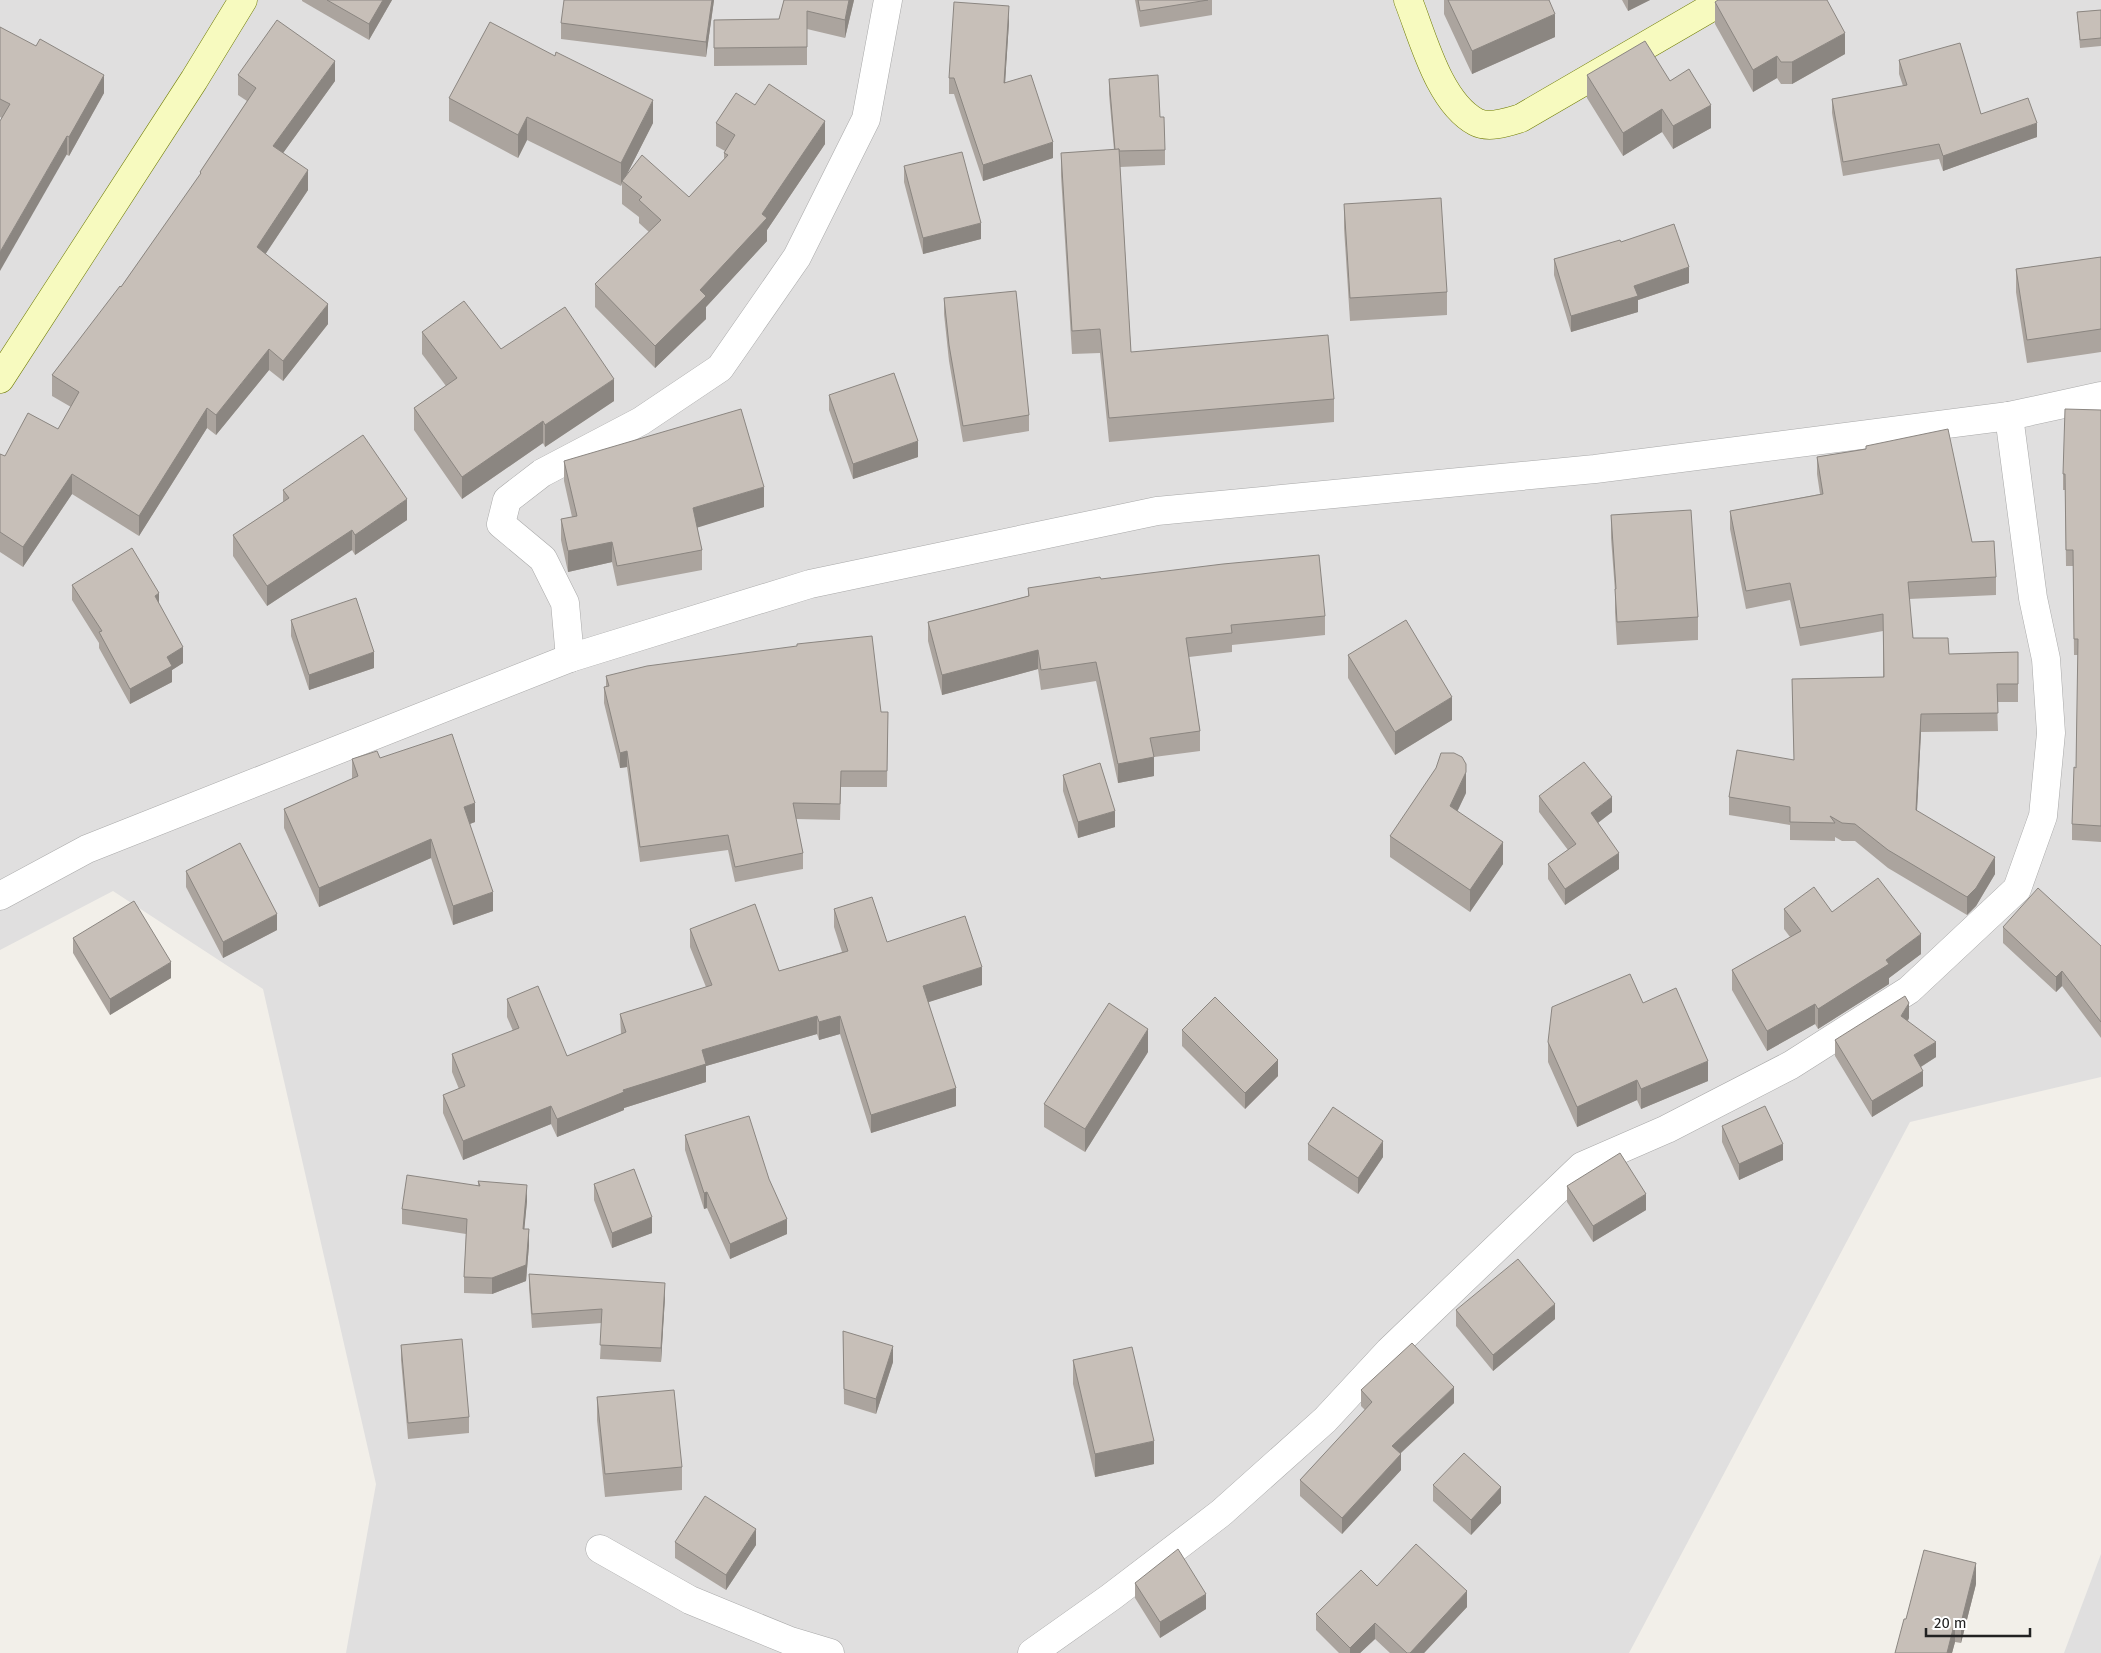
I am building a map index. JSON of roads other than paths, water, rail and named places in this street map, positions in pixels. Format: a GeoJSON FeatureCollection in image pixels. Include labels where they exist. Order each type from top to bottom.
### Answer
{"type":"FeatureCollection","features":[{"type":"Feature","properties":{"kind":"street"},"geometry":{"type":"LineString","coordinates":[[0,379],[194,80],[243,0]]}},
{"type":"Feature","properties":{"kind":"street"},"geometry":{"type":"LineString","coordinates":[[570,658],[565,603],[543,560],[501,524],[507,500],[542,473],[641,421],[720,368],[797,256],[866,119],[888,0]]}},
{"type":"Feature","properties":{"kind":"street"},"geometry":{"type":"LineString","coordinates":[[1408,0],[1439,79],[1452,104],[1477,123],[1498,125],[1521,118],[1724,0]]}},
{"type":"Feature","properties":{"kind":"street"},"geometry":{"type":"LineString","coordinates":[[0,896],[86,849],[570,658],[810,584],[1157,510],[1595,469],[2009,416],[2101,396]]}},
{"type":"Feature","properties":{"kind":"street"},"geometry":{"type":"LineString","coordinates":[[1032,1653],[1111,1597],[1221,1513],[1325,1420],[1388,1351],[1582,1166],[1667,1129],[1791,1065],[1909,990],[2017,889],[2043,816],[2050,733],[2046,659],[2033,598],[2009,416]]}},
{"type":"Feature","properties":{"kind":"street"},"geometry":{"type":"LineString","coordinates":[[600,1549],[690,1600],[790,1641],[830,1653]]}}]}
